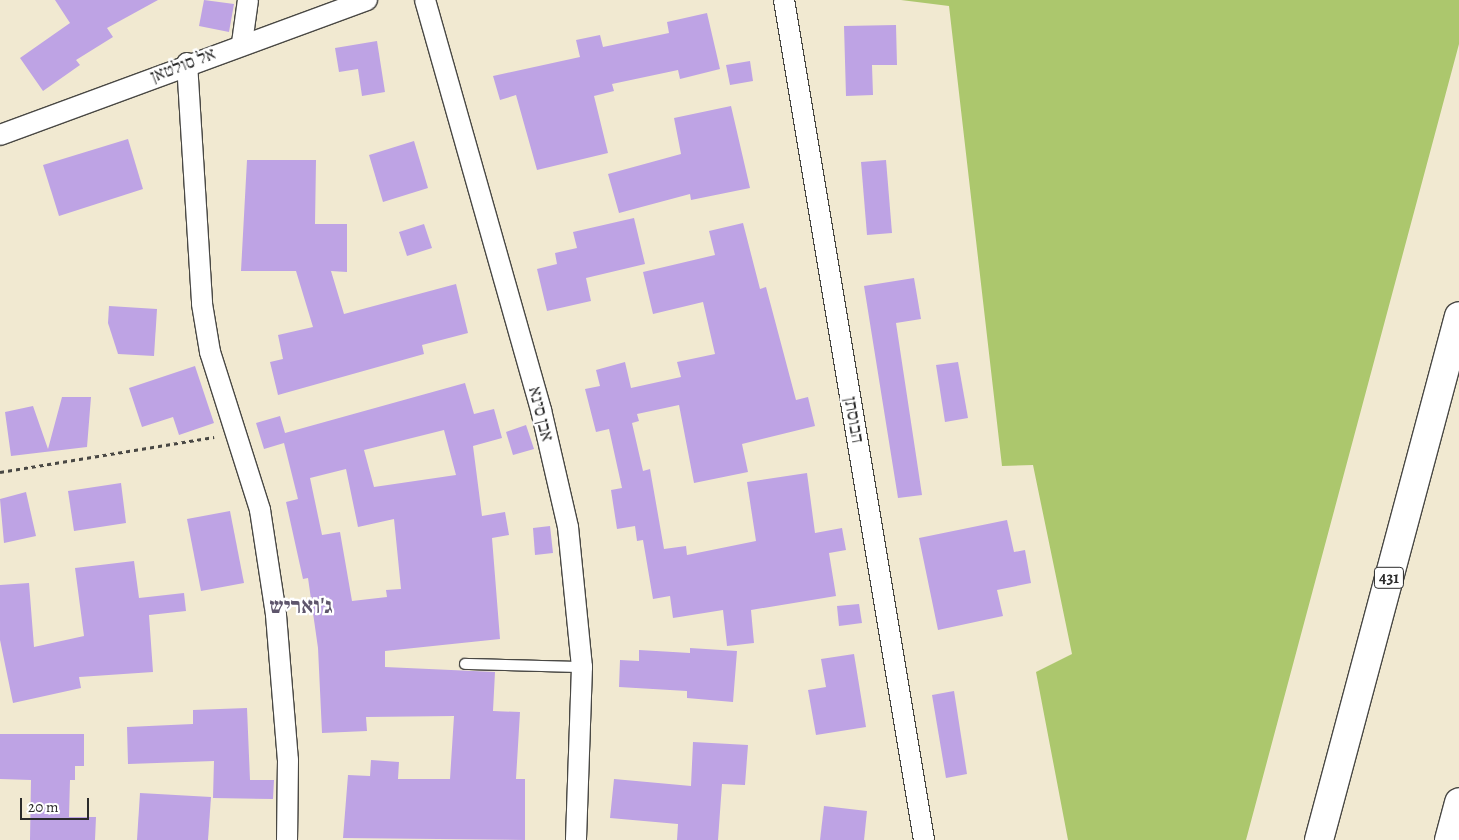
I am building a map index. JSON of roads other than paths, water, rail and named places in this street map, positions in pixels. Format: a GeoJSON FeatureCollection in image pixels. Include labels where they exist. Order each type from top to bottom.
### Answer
{"type":"FeatureCollection","features":[{"type":"Feature","properties":{"kind":"highway","name":"431"},"geometry":{"type":"LineString","coordinates":[[1318,840],[1459,316]]}},
{"type":"Feature","properties":{"kind":"highway"},"geometry":{"type":"LineString","coordinates":[[1449,840],[1459,802]]}},
{"type":"Feature","properties":{"kind":"street"},"geometry":{"type":"LineString","coordinates":[[242,43],[248,0]]}},
{"type":"Feature","properties":{"kind":"street","name":"אל סולטאן"},"geometry":{"type":"LineString","coordinates":[[0,134],[187,63],[367,0]]}},
{"type":"Feature","properties":{"kind":"street","name":"אבן סינא"},"geometry":{"type":"LineString","coordinates":[[425,0],[541,410],[568,527],[582,667],[576,840]]}},
{"type":"Feature","properties":{"kind":"street","name":"הבוסתן"},"geometry":{"type":"LineString","coordinates":[[784,0],[924,840]]}},
{"type":"Feature","properties":{"kind":"street"},"geometry":{"type":"LineString","coordinates":[[187,63],[202,304],[210,352],[239,433],[260,510],[276,615],[288,760],[287,840]]}},
{"type":"Feature","properties":{"kind":"lane"},"geometry":{"type":"LineString","coordinates":[[465,664],[582,667]]}},
{"type":"Feature","properties":{"kind":"district","name":"ג'ואריש"},"geometry":{"type":"Point","coordinates":[301,607]}}]}
